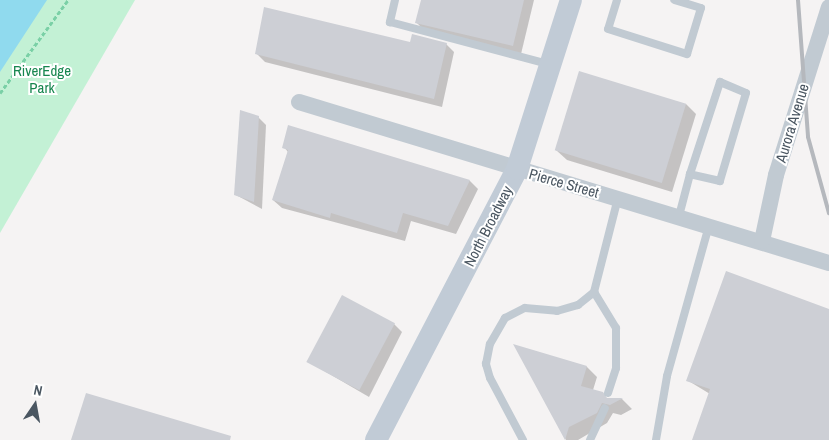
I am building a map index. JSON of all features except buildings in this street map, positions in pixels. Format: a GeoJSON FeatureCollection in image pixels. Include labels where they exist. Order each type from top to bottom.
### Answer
{"type":"FeatureCollection","features":[{"type":"Feature","properties":{"kind":"main road","name":"North Broadway"},"geometry":{"type":"LineString","coordinates":[[376,440],[517,169],[552,65],[571,0]]}},
{"type":"Feature","properties":{"kind":"street","name":"Aurora Avenue"},"geometry":{"type":"LineString","coordinates":[[762,241],[776,175],[829,7]]}},
{"type":"Feature","properties":{"kind":"street","name":"Pierce Street"},"geometry":{"type":"LineString","coordinates":[[299,102],[762,241],[829,263]]}},
{"type":"Feature","properties":{"kind":"lane"},"geometry":{"type":"LineString","coordinates":[[395,0],[390,22],[552,65]]}},
{"type":"Feature","properties":{"kind":"lane"},"geometry":{"type":"LineString","coordinates":[[617,0],[608,29],[687,54],[701,8],[674,0]]}},
{"type":"Feature","properties":{"kind":"lane"},"geometry":{"type":"LineString","coordinates":[[678,216],[690,174],[720,82],[746,93],[720,181],[690,174]]}},
{"type":"Feature","properties":{"kind":"lane"},"geometry":{"type":"LineString","coordinates":[[523,440],[490,378],[486,364],[490,344],[505,318],[525,308],[557,311],[578,305],[594,292],[618,198]]}},
{"type":"Feature","properties":{"kind":"lane"},"geometry":{"type":"LineString","coordinates":[[656,440],[667,376],[709,226]]}},
{"type":"Feature","properties":{"kind":"lane"},"geometry":{"type":"LineString","coordinates":[[594,292],[616,328],[616,368],[608,393]]}},
{"type":"Feature","properties":{"kind":"lane"},"geometry":{"type":"LineString","coordinates":[[590,440],[605,408]]}},
{"type":"Feature","properties":{"kind":"path"},"geometry":{"type":"LineString","coordinates":[[0,93],[68,0]]}},
{"type":"Feature","properties":{"kind":"green space","name":"RiverEdge Park"},"geometry":{"type":"Polygon","coordinates":[[[42,0],[135,0],[0,233],[0,67],[42,0]]]}},
{"type":"Feature","properties":{"kind":"water"},"geometry":{"type":"Polygon","coordinates":[[[0,0],[47,0],[0,72],[0,0]]]}},
{"type":"Feature","properties":{"kind":"railway"},"geometry":{"type":"LineString","coordinates":[[798,0],[808,137],[829,213]]}}]}
